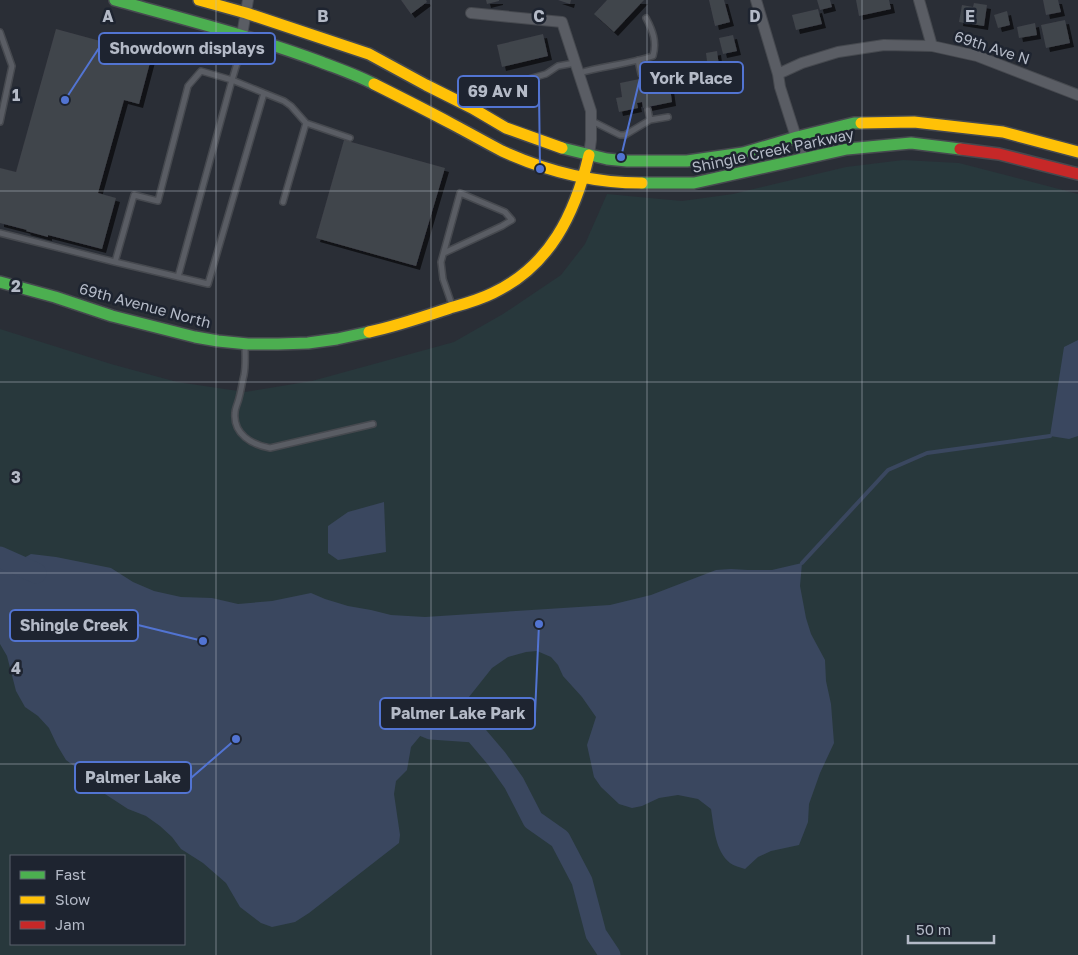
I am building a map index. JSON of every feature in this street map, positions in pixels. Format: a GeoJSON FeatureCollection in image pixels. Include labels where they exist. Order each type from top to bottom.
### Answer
{"type":"FeatureCollection","features":[{"type":"Feature","properties":{"kind":"street","name":"Shingle Creek Parkway"},"geometry":{"type":"LineString","coordinates":[[115,0],[297,52],[363,78],[503,151],[541,166],[584,178],[622,183],[694,183],[847,149],[911,143],[999,154],[1078,174]]}},
{"type":"Feature","properties":{"kind":"street","name":"Shingle Creek Parkway"},"geometry":{"type":"LineString","coordinates":[[198,0],[246,13],[369,54],[506,128],[560,148],[608,159],[627,161],[687,161],[743,153],[796,137],[854,123],[914,122],[1003,132],[1078,152]]}},
{"type":"Feature","properties":{"kind":"street"},"geometry":{"type":"LineString","coordinates":[[242,35],[248,0]]}},
{"type":"Feature","properties":{"kind":"street"},"geometry":{"type":"LineString","coordinates":[[756,0],[778,74],[780,87],[803,159]]}},
{"type":"Feature","properties":{"kind":"street"},"geometry":{"type":"LineString","coordinates":[[919,0],[932,46]]}},
{"type":"Feature","properties":{"kind":"street"},"geometry":{"type":"LineString","coordinates":[[471,13],[562,22],[591,111],[589,155]]}},
{"type":"Feature","properties":{"kind":"street","name":"69th Ave N"},"geometry":{"type":"LineString","coordinates":[[778,74],[802,63],[838,52],[884,45],[932,46],[977,56],[1078,95]]}},
{"type":"Feature","properties":{"kind":"street","name":"69th Avenue North"},"geometry":{"type":"LineString","coordinates":[[0,282],[56,297],[111,316],[188,336],[245,344],[269,345],[302,344],[334,340],[392,327],[453,308],[488,296],[506,286],[528,270],[544,255],[564,227],[584,178],[589,155]]}},
{"type":"Feature","properties":{"kind":"lane"},"geometry":{"type":"LineString","coordinates":[[579,73],[653,56],[655,48],[653,31],[646,18]]}},
{"type":"Feature","properties":{"kind":"lane"},"geometry":{"type":"LineString","coordinates":[[0,32],[12,66],[0,122]]}},
{"type":"Feature","properties":{"kind":"lane"},"geometry":{"type":"LineString","coordinates":[[178,277],[241,50],[242,35]]}},
{"type":"Feature","properties":{"kind":"lane"},"geometry":{"type":"LineString","coordinates":[[638,60],[641,74]]}},
{"type":"Feature","properties":{"kind":"lane"},"geometry":{"type":"LineString","coordinates":[[526,80],[546,74],[558,66],[576,62]]}},
{"type":"Feature","properties":{"kind":"lane"},"geometry":{"type":"LineString","coordinates":[[115,262],[134,195],[158,201],[188,86],[201,71],[232,80],[284,101],[306,123],[350,138]]}},
{"type":"Feature","properties":{"kind":"lane"},"geometry":{"type":"LineString","coordinates":[[0,233],[208,284],[264,93]]}},
{"type":"Feature","properties":{"kind":"lane"},"geometry":{"type":"LineString","coordinates":[[648,110],[650,120]]}},
{"type":"Feature","properties":{"kind":"lane"},"geometry":{"type":"LineString","coordinates":[[591,120],[620,135],[625,135],[650,120],[668,117]]}},
{"type":"Feature","properties":{"kind":"lane"},"geometry":{"type":"LineString","coordinates":[[283,202],[306,123]]}},
{"type":"Feature","properties":{"kind":"lane"},"geometry":{"type":"LineString","coordinates":[[444,253],[512,220],[505,212],[460,193],[441,262],[442,279],[453,308]]}},
{"type":"Feature","properties":{"kind":"lane"},"geometry":{"type":"LineString","coordinates":[[245,344],[244,372],[235,412],[236,424],[241,434],[250,442],[270,448],[373,424]]}},
{"type":"Feature","properties":{"kind":"shaded area"},"geometry":{"type":"Polygon","coordinates":[[[903,160],[959,163],[1078,194],[1078,955],[0,955],[0,329],[111,364],[177,382],[245,392],[312,381],[454,342],[503,314],[561,275],[585,244],[607,194],[682,201],[733,194],[846,167],[903,160]]]}},
{"type":"Feature","properties":{"kind":"water"},"geometry":{"type":"Polygon","coordinates":[[[1078,340],[1078,436],[1069,439],[1050,436],[1064,347],[1078,340]]]}},
{"type":"Feature","properties":{"kind":"water"},"geometry":{"type":"Polygon","coordinates":[[[384,502],[386,552],[338,560],[328,553],[328,526],[348,512],[384,502]]]}},
{"type":"Feature","properties":{"kind":"water"},"geometry":{"type":"Polygon","coordinates":[[[31,554],[111,568],[133,582],[154,591],[181,597],[212,598],[238,604],[272,601],[311,593],[348,606],[391,615],[425,617],[610,605],[651,595],[716,570],[772,570],[802,563],[800,586],[811,634],[825,660],[834,743],[820,773],[809,804],[808,822],[799,845],[771,851],[758,857],[745,869],[732,864],[725,858],[716,838],[711,809],[698,799],[678,795],[659,798],[642,806],[632,808],[619,804],[601,787],[594,777],[587,745],[596,717],[582,697],[563,676],[558,665],[551,657],[537,651],[508,657],[492,668],[465,702],[421,735],[411,747],[407,770],[396,781],[394,794],[400,835],[399,843],[309,913],[295,922],[272,927],[261,923],[240,907],[226,883],[203,863],[181,849],[160,826],[146,816],[128,809],[85,781],[78,769],[66,760],[49,728],[38,716],[25,707],[16,691],[7,656],[0,644],[0,561],[12,562],[31,554]]]}},
{"type":"Feature","properties":{"kind":"building"},"geometry":{"type":"Polygon","coordinates":[[[401,0],[426,0],[427,2],[411,14],[401,0]]]}},
{"type":"Feature","properties":{"kind":"building"},"geometry":{"type":"Polygon","coordinates":[[[486,0],[499,0],[499,1],[487,4],[486,0]]]}},
{"type":"Feature","properties":{"kind":"building"},"geometry":{"type":"Polygon","coordinates":[[[558,0],[571,0],[570,4],[558,0]]]}},
{"type":"Feature","properties":{"kind":"building"},"geometry":{"type":"Polygon","coordinates":[[[607,0],[644,0],[614,32],[594,14],[607,0]]]}},
{"type":"Feature","properties":{"kind":"building"},"geometry":{"type":"Polygon","coordinates":[[[709,0],[724,0],[730,22],[715,26],[709,0]]]}},
{"type":"Feature","properties":{"kind":"building"},"geometry":{"type":"Polygon","coordinates":[[[817,0],[830,0],[832,7],[820,10],[817,0]]]}},
{"type":"Feature","properties":{"kind":"building"},"geometry":{"type":"Polygon","coordinates":[[[856,0],[889,0],[891,9],[859,16],[856,0]]]}},
{"type":"Feature","properties":{"kind":"building"},"geometry":{"type":"Polygon","coordinates":[[[1043,0],[1058,0],[1061,12],[1046,15],[1043,0]]]}},
{"type":"Feature","properties":{"kind":"building"},"geometry":{"type":"Polygon","coordinates":[[[974,3],[987,5],[984,26],[959,22],[962,5],[973,7],[974,3]]]}},
{"type":"Feature","properties":{"kind":"building"},"geometry":{"type":"Polygon","coordinates":[[[818,9],[822,24],[796,30],[792,15],[818,9]]]}},
{"type":"Feature","properties":{"kind":"building"},"geometry":{"type":"Polygon","coordinates":[[[1007,11],[1010,25],[998,28],[994,15],[1007,11]]]}},
{"type":"Feature","properties":{"kind":"building"},"geometry":{"type":"Polygon","coordinates":[[[1065,20],[1070,43],[1046,48],[1041,25],[1065,20]]]}},
{"type":"Feature","properties":{"kind":"building"},"geometry":{"type":"Polygon","coordinates":[[[1035,23],[1037,35],[1019,38],[1017,27],[1035,23]]]}},
{"type":"Feature","properties":{"kind":"building"},"geometry":{"type":"Polygon","coordinates":[[[56,29],[152,55],[139,104],[124,100],[98,193],[116,198],[102,249],[48,235],[48,237],[0,223],[0,168],[16,172],[56,29]]]}},
{"type":"Feature","properties":{"kind":"building"},"geometry":{"type":"Polygon","coordinates":[[[543,34],[548,56],[502,67],[497,45],[543,34]]]}},
{"type":"Feature","properties":{"kind":"building"},"geometry":{"type":"Polygon","coordinates":[[[733,35],[737,51],[723,54],[719,38],[733,35]]]}},
{"type":"Feature","properties":{"kind":"building"},"geometry":{"type":"Polygon","coordinates":[[[717,51],[720,73],[699,76],[696,63],[707,61],[706,53],[717,51]]]}},
{"type":"Feature","properties":{"kind":"building"},"geometry":{"type":"Polygon","coordinates":[[[674,72],[677,87],[670,88],[672,102],[643,108],[642,102],[637,103],[638,108],[619,112],[616,98],[622,97],[620,83],[674,72]]]}},
{"type":"Feature","properties":{"kind":"building"},"geometry":{"type":"Polygon","coordinates":[[[344,140],[445,168],[416,266],[316,238],[344,140]]]}},
{"type":"Feature","properties":{"kind":"waterway"},"geometry":{"type":"LineString","coordinates":[[802,563],[888,470],[927,453],[1050,436]]}},
{"type":"Feature","properties":{"kind":"waterway"},"geometry":{"type":"LineString","coordinates":[[0,557],[36,573]]}},
{"type":"Feature","properties":{"kind":"waterway"},"geometry":{"type":"LineString","coordinates":[[402,717],[431,729],[474,732],[514,783],[533,820],[560,839],[582,881],[596,934],[610,955]]}},
{"type":"Feature","properties":{"kind":"traffic: fast"},"geometry":{"type":"LineString","coordinates":[[115,0],[270,44],[374,84]]}},
{"type":"Feature","properties":{"kind":"traffic: fast"},"geometry":{"type":"LineString","coordinates":[[562,148],[607,159],[687,161],[743,153],[797,137],[861,123]]}},
{"type":"Feature","properties":{"kind":"traffic: fast"},"geometry":{"type":"LineString","coordinates":[[642,183],[694,183],[847,149],[911,143],[960,149]]}},
{"type":"Feature","properties":{"kind":"traffic: fast"},"geometry":{"type":"LineString","coordinates":[[0,282],[55,297],[112,316],[218,341],[248,344],[308,343],[369,332]]}},
{"type":"Feature","properties":{"kind":"traffic: slow"},"geometry":{"type":"LineString","coordinates":[[199,0],[246,13],[369,54],[506,128],[562,148]]}},
{"type":"Feature","properties":{"kind":"traffic: slow"},"geometry":{"type":"LineString","coordinates":[[374,84],[519,158],[570,175],[606,181],[642,183]]}},
{"type":"Feature","properties":{"kind":"traffic: slow"},"geometry":{"type":"LineString","coordinates":[[861,123],[914,122],[1003,132],[1078,152]]}},
{"type":"Feature","properties":{"kind":"traffic: slow"},"geometry":{"type":"LineString","coordinates":[[369,332],[482,298],[513,282],[545,253],[557,236],[576,198],[589,155]]}},
{"type":"Feature","properties":{"kind":"traffic: jam"},"geometry":{"type":"LineString","coordinates":[[960,149],[999,154],[1078,174]]}},
{"type":"Feature","properties":{"kind":"place","name":"Showdown displays"},"geometry":{"type":"Point","coordinates":[65,100]}},
{"type":"Feature","properties":{"kind":"place","name":"York Place"},"geometry":{"type":"Point","coordinates":[621,157]}},
{"type":"Feature","properties":{"kind":"place","name":"69 Av N"},"geometry":{"type":"Point","coordinates":[540,169]}},
{"type":"Feature","properties":{"kind":"place","name":"Palmer Lake Park"},"geometry":{"type":"Point","coordinates":[539,624]}},
{"type":"Feature","properties":{"kind":"place","name":"Shingle Creek"},"geometry":{"type":"Point","coordinates":[203,641]}},
{"type":"Feature","properties":{"kind":"place","name":"Palmer Lake"},"geometry":{"type":"Point","coordinates":[236,739]}}]}
